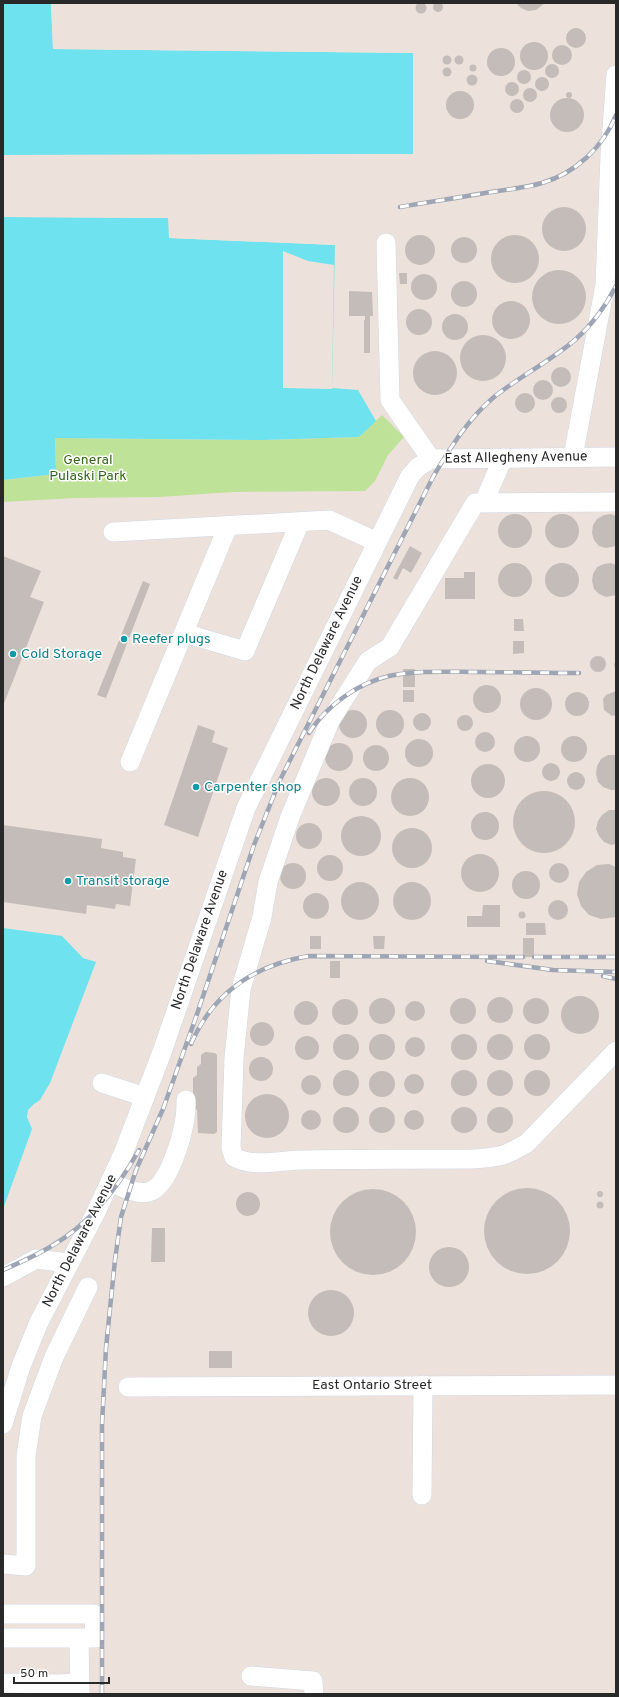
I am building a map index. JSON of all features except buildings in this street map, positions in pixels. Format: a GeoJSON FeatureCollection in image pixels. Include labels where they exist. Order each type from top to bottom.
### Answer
{"type":"FeatureCollection","features":[{"type":"Feature","properties":{"kind":"street"},"geometry":{"type":"LineString","coordinates":[[573,457],[605,285],[610,156],[616,75]]}},
{"type":"Feature","properties":{"kind":"street"},"geometry":{"type":"LineString","coordinates":[[386,243],[390,400],[425,463]]}},
{"type":"Feature","properties":{"kind":"street","name":"East Allegheny Avenue"},"geometry":{"type":"LineString","coordinates":[[425,463],[503,458],[616,457]]}},
{"type":"Feature","properties":{"kind":"street"},"geometry":{"type":"LineString","coordinates":[[484,502],[503,458]]}},
{"type":"Feature","properties":{"kind":"street","name":"North Delaware Avenue"},"geometry":{"type":"LineString","coordinates":[[3,1424],[21,1366],[36,1328],[123,1154],[162,1052],[246,808],[410,476],[425,463]]}},
{"type":"Feature","properties":{"kind":"street"},"geometry":{"type":"LineString","coordinates":[[616,502],[475,502],[390,647],[368,661],[330,721],[290,817],[268,882],[262,917],[241,989],[234,1058],[231,1148],[234,1157],[251,1163],[300,1160],[474,1159],[500,1157],[511,1153],[527,1143],[616,1051]]}},
{"type":"Feature","properties":{"kind":"street"},"geometry":{"type":"LineString","coordinates":[[114,532],[329,520],[377,542]]}},
{"type":"Feature","properties":{"kind":"street"},"geometry":{"type":"LineString","coordinates":[[184,633],[245,651],[300,522]]}},
{"type":"Feature","properties":{"kind":"street"},"geometry":{"type":"LineString","coordinates":[[130,762],[228,526]]}},
{"type":"Feature","properties":{"kind":"street"},"geometry":{"type":"LineString","coordinates":[[102,1083],[145,1096]]}},
{"type":"Feature","properties":{"kind":"street"},"geometry":{"type":"LineString","coordinates":[[110,1182],[136,1192],[150,1192],[161,1183],[171,1166],[180,1140],[186,1117],[186,1100]]}},
{"type":"Feature","properties":{"kind":"street"},"geometry":{"type":"LineString","coordinates":[[3,1277],[36,1260],[68,1263]]}},
{"type":"Feature","properties":{"kind":"street"},"geometry":{"type":"LineString","coordinates":[[3,1564],[26,1566],[26,1456],[32,1416],[54,1357],[88,1287]]}},
{"type":"Feature","properties":{"kind":"street"},"geometry":{"type":"LineString","coordinates":[[422,1495],[423,1385]]}},
{"type":"Feature","properties":{"kind":"street","name":"East Ontario Street"},"geometry":{"type":"LineString","coordinates":[[128,1387],[616,1385]]}},
{"type":"Feature","properties":{"kind":"street"},"geometry":{"type":"LineString","coordinates":[[3,1614],[94,1614],[95,1638],[3,1638]]}},
{"type":"Feature","properties":{"kind":"street"},"geometry":{"type":"LineString","coordinates":[[3,1683],[56,1689],[80,1688],[79,1639]]}},
{"type":"Feature","properties":{"kind":"street"},"geometry":{"type":"LineString","coordinates":[[251,1676],[313,1681],[314,1694]]}},
{"type":"Feature","properties":{"kind":"green space","name":"General Pulaski Park"},"geometry":{"type":"Polygon","coordinates":[[[382,415],[404,437],[388,455],[375,481],[365,491],[233,492],[159,497],[75,498],[3,502],[3,480],[56,474],[55,438],[264,440],[359,437],[382,415]]]}},
{"type":"Feature","properties":{"kind":"water"},"geometry":{"type":"Polygon","coordinates":[[[3,3],[51,3],[53,49],[413,53],[413,154],[3,155],[3,3]]]}},
{"type":"Feature","properties":{"kind":"water"},"geometry":{"type":"Polygon","coordinates":[[[3,217],[169,218],[170,238],[335,245],[332,388],[358,390],[376,421],[359,437],[264,440],[55,438],[56,474],[3,480],[3,217]]]}},
{"type":"Feature","properties":{"kind":"water"},"geometry":{"type":"Polygon","coordinates":[[[3,928],[62,936],[83,958],[96,962],[50,1083],[40,1100],[28,1110],[27,1117],[32,1129],[3,1209],[3,928]]]}},
{"type":"Feature","properties":{"kind":"pier"},"geometry":{"type":"Polygon","coordinates":[[[51,3],[53,3],[55,47],[413,51],[413,53],[53,49],[51,3]]]}},
{"type":"Feature","properties":{"kind":"pier"},"geometry":{"type":"Polygon","coordinates":[[[413,154],[412,156],[3,157],[3,155],[413,154]]]}},
{"type":"Feature","properties":{"kind":"pier"},"geometry":{"type":"Polygon","coordinates":[[[3,215],[169,216],[171,217],[171,236],[335,243],[337,245],[169,238],[168,218],[3,217],[3,215]]]}},
{"type":"Feature","properties":{"kind":"pier"},"geometry":{"type":"Polygon","coordinates":[[[283,251],[308,261],[334,265],[332,389],[283,388],[283,251]]]}},
{"type":"Feature","properties":{"kind":"railway"},"geometry":{"type":"LineString","coordinates":[[400,207],[521,188],[554,179],[577,166],[596,148],[604,138],[616,115]]}},
{"type":"Feature","properties":{"kind":"railway"},"geometry":{"type":"LineString","coordinates":[[102,1694],[102,1425],[106,1348],[121,1217],[136,1170],[163,1109],[195,1020],[254,845],[280,780],[433,477],[453,445],[468,424],[494,397],[576,339],[599,314],[616,286]]}},
{"type":"Feature","properties":{"kind":"railway"},"geometry":{"type":"LineString","coordinates":[[309,733],[324,714],[344,697],[366,684],[389,676],[434,672],[579,673]]}},
{"type":"Feature","properties":{"kind":"railway"},"geometry":{"type":"LineString","coordinates":[[191,1044],[200,1026],[211,1010],[224,996],[238,984],[254,974],[289,960],[309,956],[523,957]]}},
{"type":"Feature","properties":{"kind":"railway"},"geometry":{"type":"LineString","coordinates":[[534,957],[616,957]]}},
{"type":"Feature","properties":{"kind":"railway"},"geometry":{"type":"LineString","coordinates":[[487,961],[553,970],[616,972]]}},
{"type":"Feature","properties":{"kind":"railway"},"geometry":{"type":"LineString","coordinates":[[603,976],[616,979]]}},
{"type":"Feature","properties":{"kind":"railway"},"geometry":{"type":"LineString","coordinates":[[3,1270],[44,1250],[78,1228],[112,1192],[139,1150]]}},
{"type":"Feature","properties":{"kind":"place","name":"Reefer plugs"},"geometry":{"type":"Point","coordinates":[124,639]}},
{"type":"Feature","properties":{"kind":"place","name":"Cold Storage"},"geometry":{"type":"Point","coordinates":[13,654]}},
{"type":"Feature","properties":{"kind":"place","name":"Carpenter shop"},"geometry":{"type":"Point","coordinates":[196,787]}},
{"type":"Feature","properties":{"kind":"place","name":"Transit storage"},"geometry":{"type":"Point","coordinates":[68,881]}}]}
